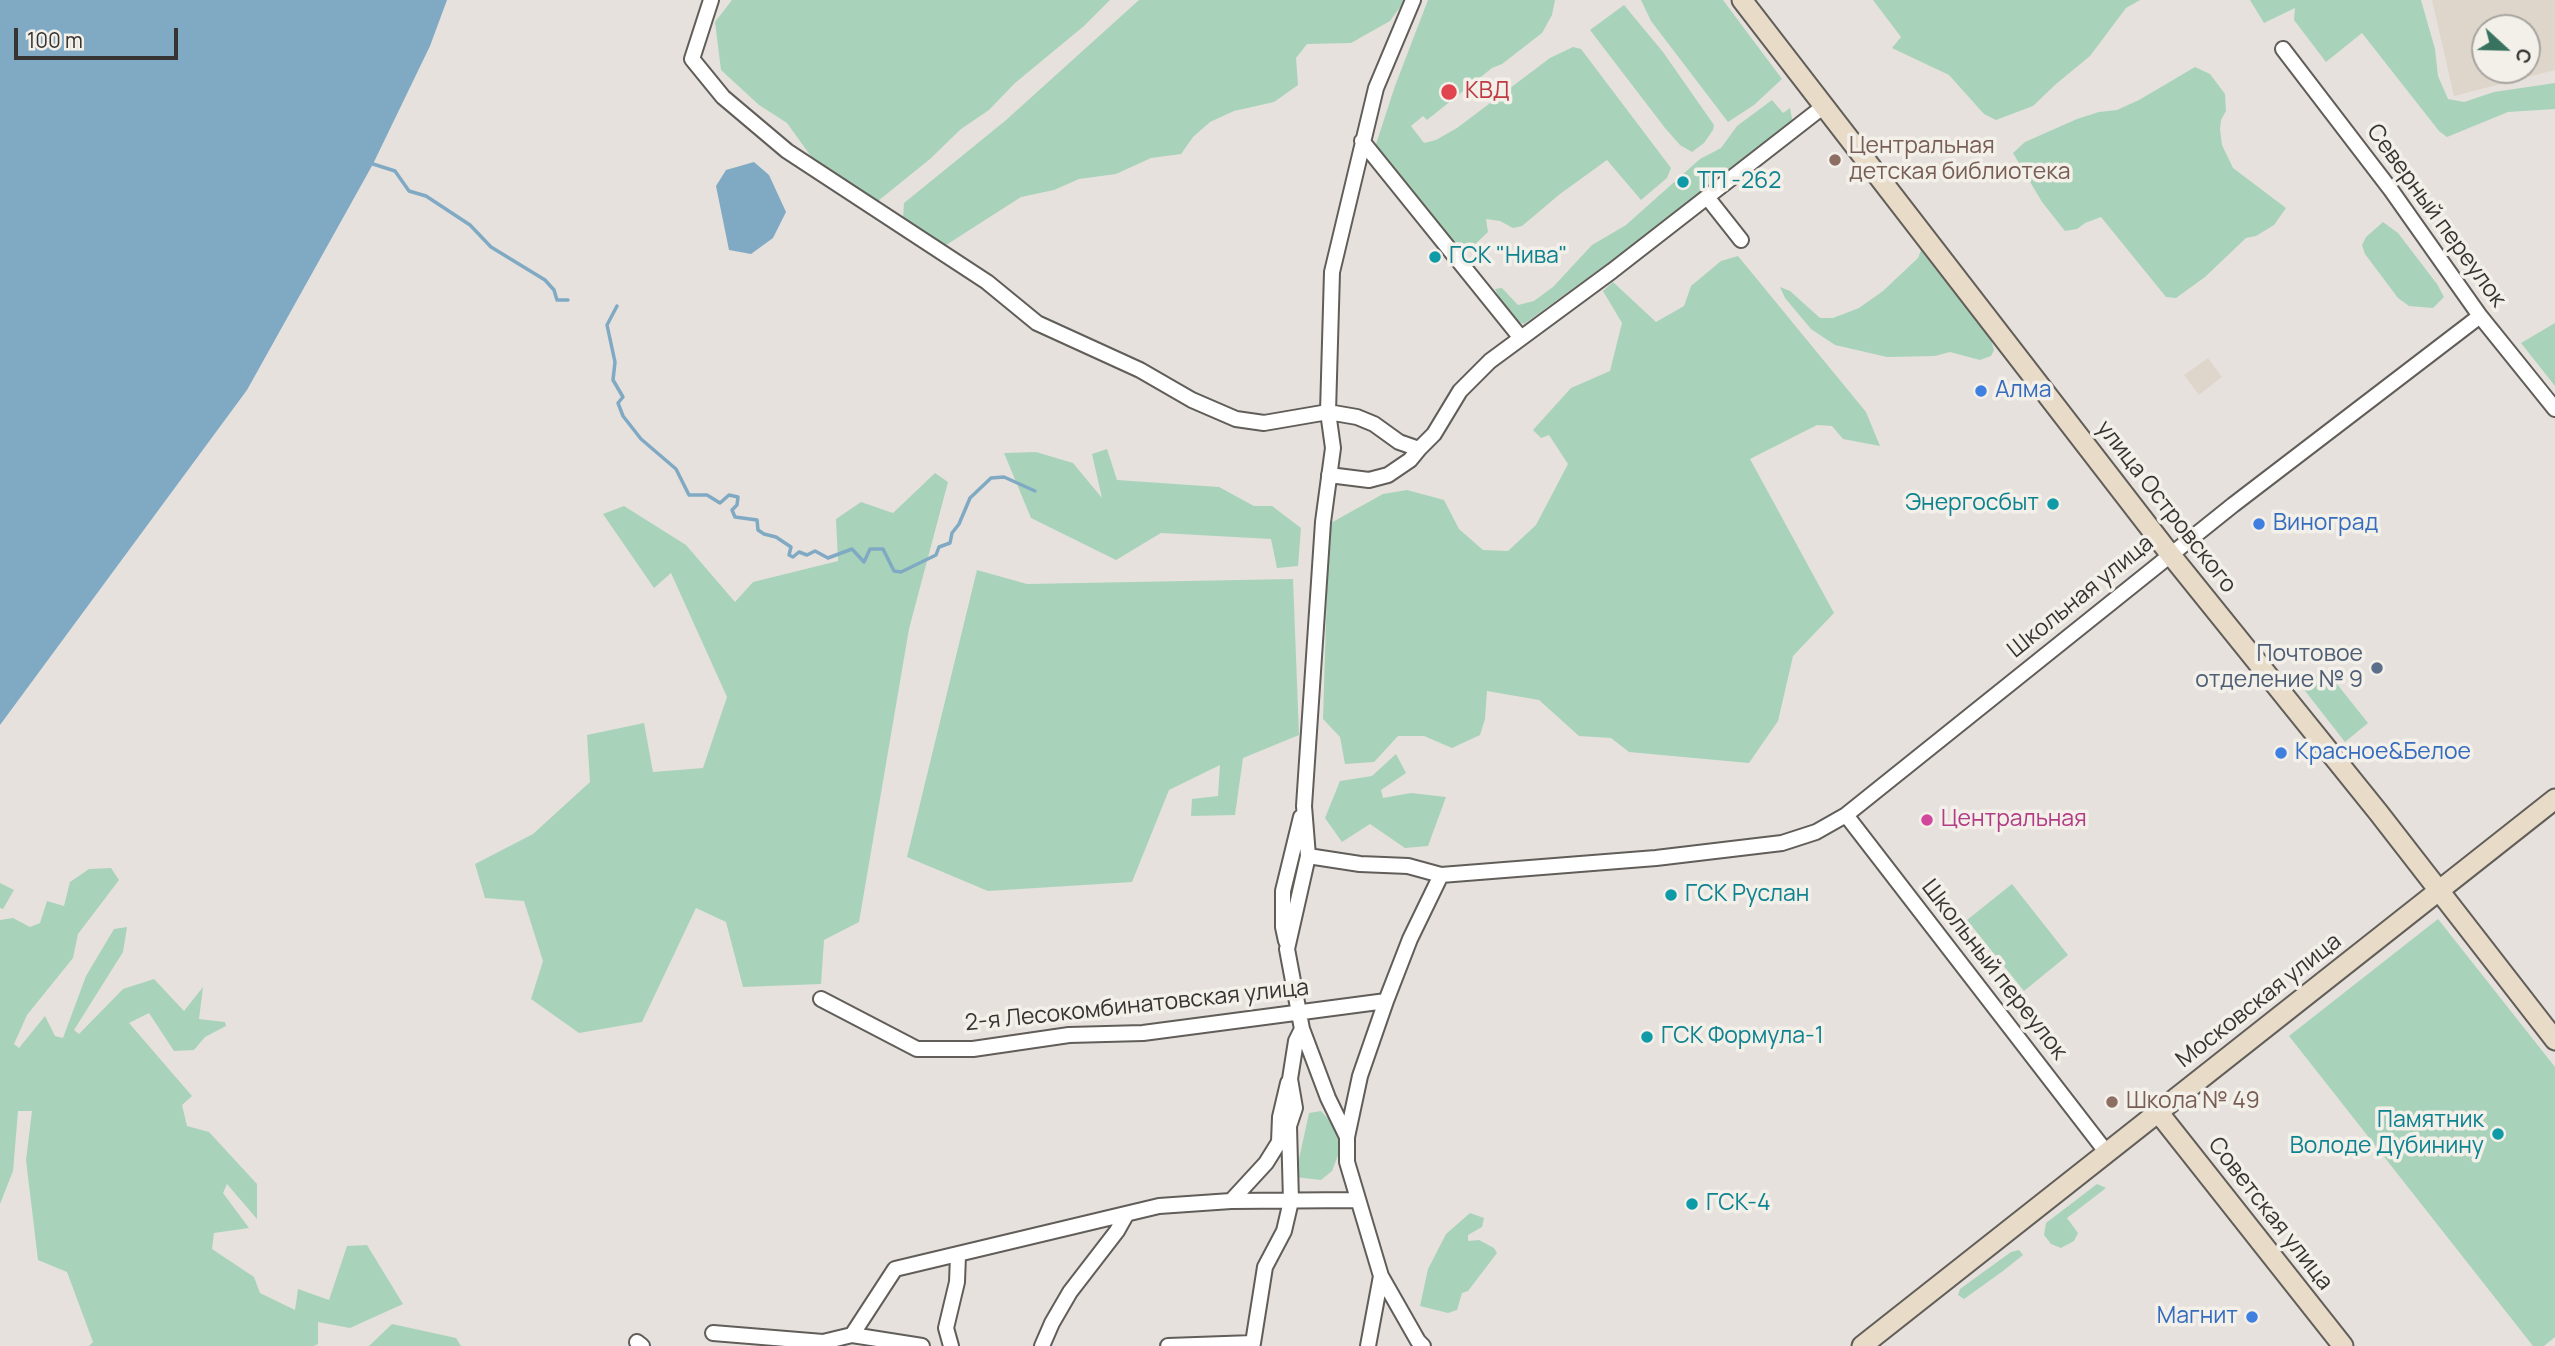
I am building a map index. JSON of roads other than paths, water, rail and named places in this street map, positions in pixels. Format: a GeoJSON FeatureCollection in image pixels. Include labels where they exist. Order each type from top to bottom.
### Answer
{"type":"FeatureCollection","features":[{"type":"Feature","properties":{"kind":"main road","name":"улица Островского"},"geometry":{"type":"LineString","coordinates":[[1742,0],[2170,554],[2555,1040]]}},
{"type":"Feature","properties":{"kind":"main road","name":"Московская улица"},"geometry":{"type":"LineString","coordinates":[[1862,1346],[2555,799]]}},
{"type":"Feature","properties":{"kind":"main road","name":"Советская улица"},"geometry":{"type":"LineString","coordinates":[[2158,1112],[2343,1346]]}},
{"type":"Feature","properties":{"kind":"street"},"geometry":{"type":"LineString","coordinates":[[711,0],[692,58],[723,97],[787,151],[987,282],[1037,323],[1140,370],[1192,400],[1236,419],[1264,423],[1328,412],[1357,417],[1374,424],[1399,442],[1419,449]]}},
{"type":"Feature","properties":{"kind":"street"},"geometry":{"type":"LineString","coordinates":[[1287,948],[1308,856],[1304,806],[1323,522],[1333,448],[1328,412],[1332,272],[1376,88],[1413,0]]}},
{"type":"Feature","properties":{"kind":"street","name":"Северный переулок"},"geometry":{"type":"LineString","coordinates":[[2283,49],[2391,190],[2480,316],[2555,409]]}},
{"type":"Feature","properties":{"kind":"street"},"geometry":{"type":"LineString","coordinates":[[1329,475],[1369,480],[1388,475],[1410,460],[1434,434],[1460,391],[1490,361],[1612,271],[1824,106]]}},
{"type":"Feature","properties":{"kind":"street"},"geometry":{"type":"LineString","coordinates":[[1362,141],[1521,338]]}},
{"type":"Feature","properties":{"kind":"street"},"geometry":{"type":"LineString","coordinates":[[1707,197],[1741,240]]}},
{"type":"Feature","properties":{"kind":"street","name":"Школьная улица"},"geometry":{"type":"LineString","coordinates":[[1308,856],[1360,864],[1408,866],[1441,874],[1611,863],[1782,843],[1816,832],[1846,815],[2170,554],[2480,316]]}},
{"type":"Feature","properties":{"kind":"street"},"geometry":{"type":"LineString","coordinates":[[1304,806],[1288,862],[1283,891],[1283,927],[1302,1029],[1328,1098],[1347,1137]]}},
{"type":"Feature","properties":{"kind":"street","name":"Школьный переулок"},"geometry":{"type":"LineString","coordinates":[[1846,815],[2107,1153]]}},
{"type":"Feature","properties":{"kind":"street"},"geometry":{"type":"LineString","coordinates":[[1419,1344],[1381,1276],[1347,1162],[1347,1137],[1360,1076],[1386,1001],[1410,939],[1441,874]]}},
{"type":"Feature","properties":{"kind":"street","name":"2-я Лесокомбинатовская улица"},"geometry":{"type":"LineString","coordinates":[[821,999],[917,1049],[973,1049],[1069,1035],[1143,1033],[1386,1001]]}},
{"type":"Feature","properties":{"kind":"street"},"geometry":{"type":"LineString","coordinates":[[1279,1143],[1284,1093],[1290,1079],[1296,1041],[1302,1029]]}},
{"type":"Feature","properties":{"kind":"street"},"geometry":{"type":"LineString","coordinates":[[1231,1201],[1266,1163],[1289,1126],[1295,1108],[1290,1079]]}},
{"type":"Feature","properties":{"kind":"street"},"geometry":{"type":"LineString","coordinates":[[1168,1346],[1258,1344],[1265,1266],[1284,1231],[1292,1201],[1289,1126]]}},
{"type":"Feature","properties":{"kind":"street"},"geometry":{"type":"LineString","coordinates":[[852,1335],[895,1269],[1159,1206],[1231,1201],[1357,1200]]}},
{"type":"Feature","properties":{"kind":"street"},"geometry":{"type":"LineString","coordinates":[[1042,1346],[1070,1292],[1117,1231],[1126,1215]]}},
{"type":"Feature","properties":{"kind":"street"},"geometry":{"type":"LineString","coordinates":[[951,1346],[946,1328],[957,1282],[958,1255]]}},
{"type":"Feature","properties":{"kind":"street"},"geometry":{"type":"LineString","coordinates":[[1368,1346],[1381,1276]]}},
{"type":"Feature","properties":{"kind":"street"},"geometry":{"type":"LineString","coordinates":[[713,1333],[823,1342],[852,1335],[922,1346]]}},
{"type":"Feature","properties":{"kind":"water"},"geometry":{"type":"Polygon","coordinates":[[[0,0],[447,0],[430,46],[373,164],[247,390],[0,725],[0,0]]]}},
{"type":"Feature","properties":{"kind":"water"},"geometry":{"type":"Polygon","coordinates":[[[754,162],[769,175],[786,212],[773,238],[751,254],[729,250],[716,186],[726,170],[754,162]]]}},
{"type":"Feature","properties":{"kind":"waterway"},"geometry":{"type":"LineString","coordinates":[[373,164],[395,171],[409,191],[426,196],[470,225],[491,247],[545,280],[554,290],[557,300],[568,300]]}},
{"type":"Feature","properties":{"kind":"waterway"},"geometry":{"type":"LineString","coordinates":[[617,306],[607,325],[615,362],[613,380],[623,397],[618,403],[623,416],[641,439],[676,469],[689,495],[707,495],[720,503],[729,495],[738,497],[737,505],[732,510],[735,517],[757,520],[758,530],[791,547],[789,555],[793,557],[799,552],[807,555],[815,551],[828,558],[852,549],[864,562],[870,549],[883,549],[894,571],[901,572],[936,555],[939,547],[950,543],[952,533],[959,524],[970,498],[991,478],[1004,477],[1035,491]]}},
{"type":"Feature","properties":{"kind":"place","name":"КВД"},"geometry":{"type":"Point","coordinates":[1449,92]}},
{"type":"Feature","properties":{"kind":"place","name":"Центральная детская библиотека"},"geometry":{"type":"Point","coordinates":[1835,160]}},
{"type":"Feature","properties":{"kind":"place","name":"ТП -262"},"geometry":{"type":"Point","coordinates":[1683,182]}},
{"type":"Feature","properties":{"kind":"place","name":"ГСК \"Нива\""},"geometry":{"type":"Point","coordinates":[1435,257]}},
{"type":"Feature","properties":{"kind":"place","name":"Алма"},"geometry":{"type":"Point","coordinates":[1981,391]}},
{"type":"Feature","properties":{"kind":"place","name":"Энергосбыт"},"geometry":{"type":"Point","coordinates":[2053,504]}},
{"type":"Feature","properties":{"kind":"place","name":"Виноград"},"geometry":{"type":"Point","coordinates":[2259,524]}},
{"type":"Feature","properties":{"kind":"place","name":"Почтовое отделение № 9"},"geometry":{"type":"Point","coordinates":[2377,668]}},
{"type":"Feature","properties":{"kind":"place","name":"Красное&Белое"},"geometry":{"type":"Point","coordinates":[2281,753]}},
{"type":"Feature","properties":{"kind":"place","name":"Центральная"},"geometry":{"type":"Point","coordinates":[1927,820]}},
{"type":"Feature","properties":{"kind":"place","name":"ГСК Руслан"},"geometry":{"type":"Point","coordinates":[1671,895]}},
{"type":"Feature","properties":{"kind":"place","name":"ГСК Формула-1"},"geometry":{"type":"Point","coordinates":[1647,1037]}},
{"type":"Feature","properties":{"kind":"place","name":"Школа № 49"},"geometry":{"type":"Point","coordinates":[2112,1102]}},
{"type":"Feature","properties":{"kind":"place","name":"Памятник Володе Дубинину"},"geometry":{"type":"Point","coordinates":[2498,1134]}},
{"type":"Feature","properties":{"kind":"place","name":"ГСК-4"},"geometry":{"type":"Point","coordinates":[1692,1204]}},
{"type":"Feature","properties":{"kind":"place","name":"Магнит"},"geometry":{"type":"Point","coordinates":[2252,1317]}}]}
